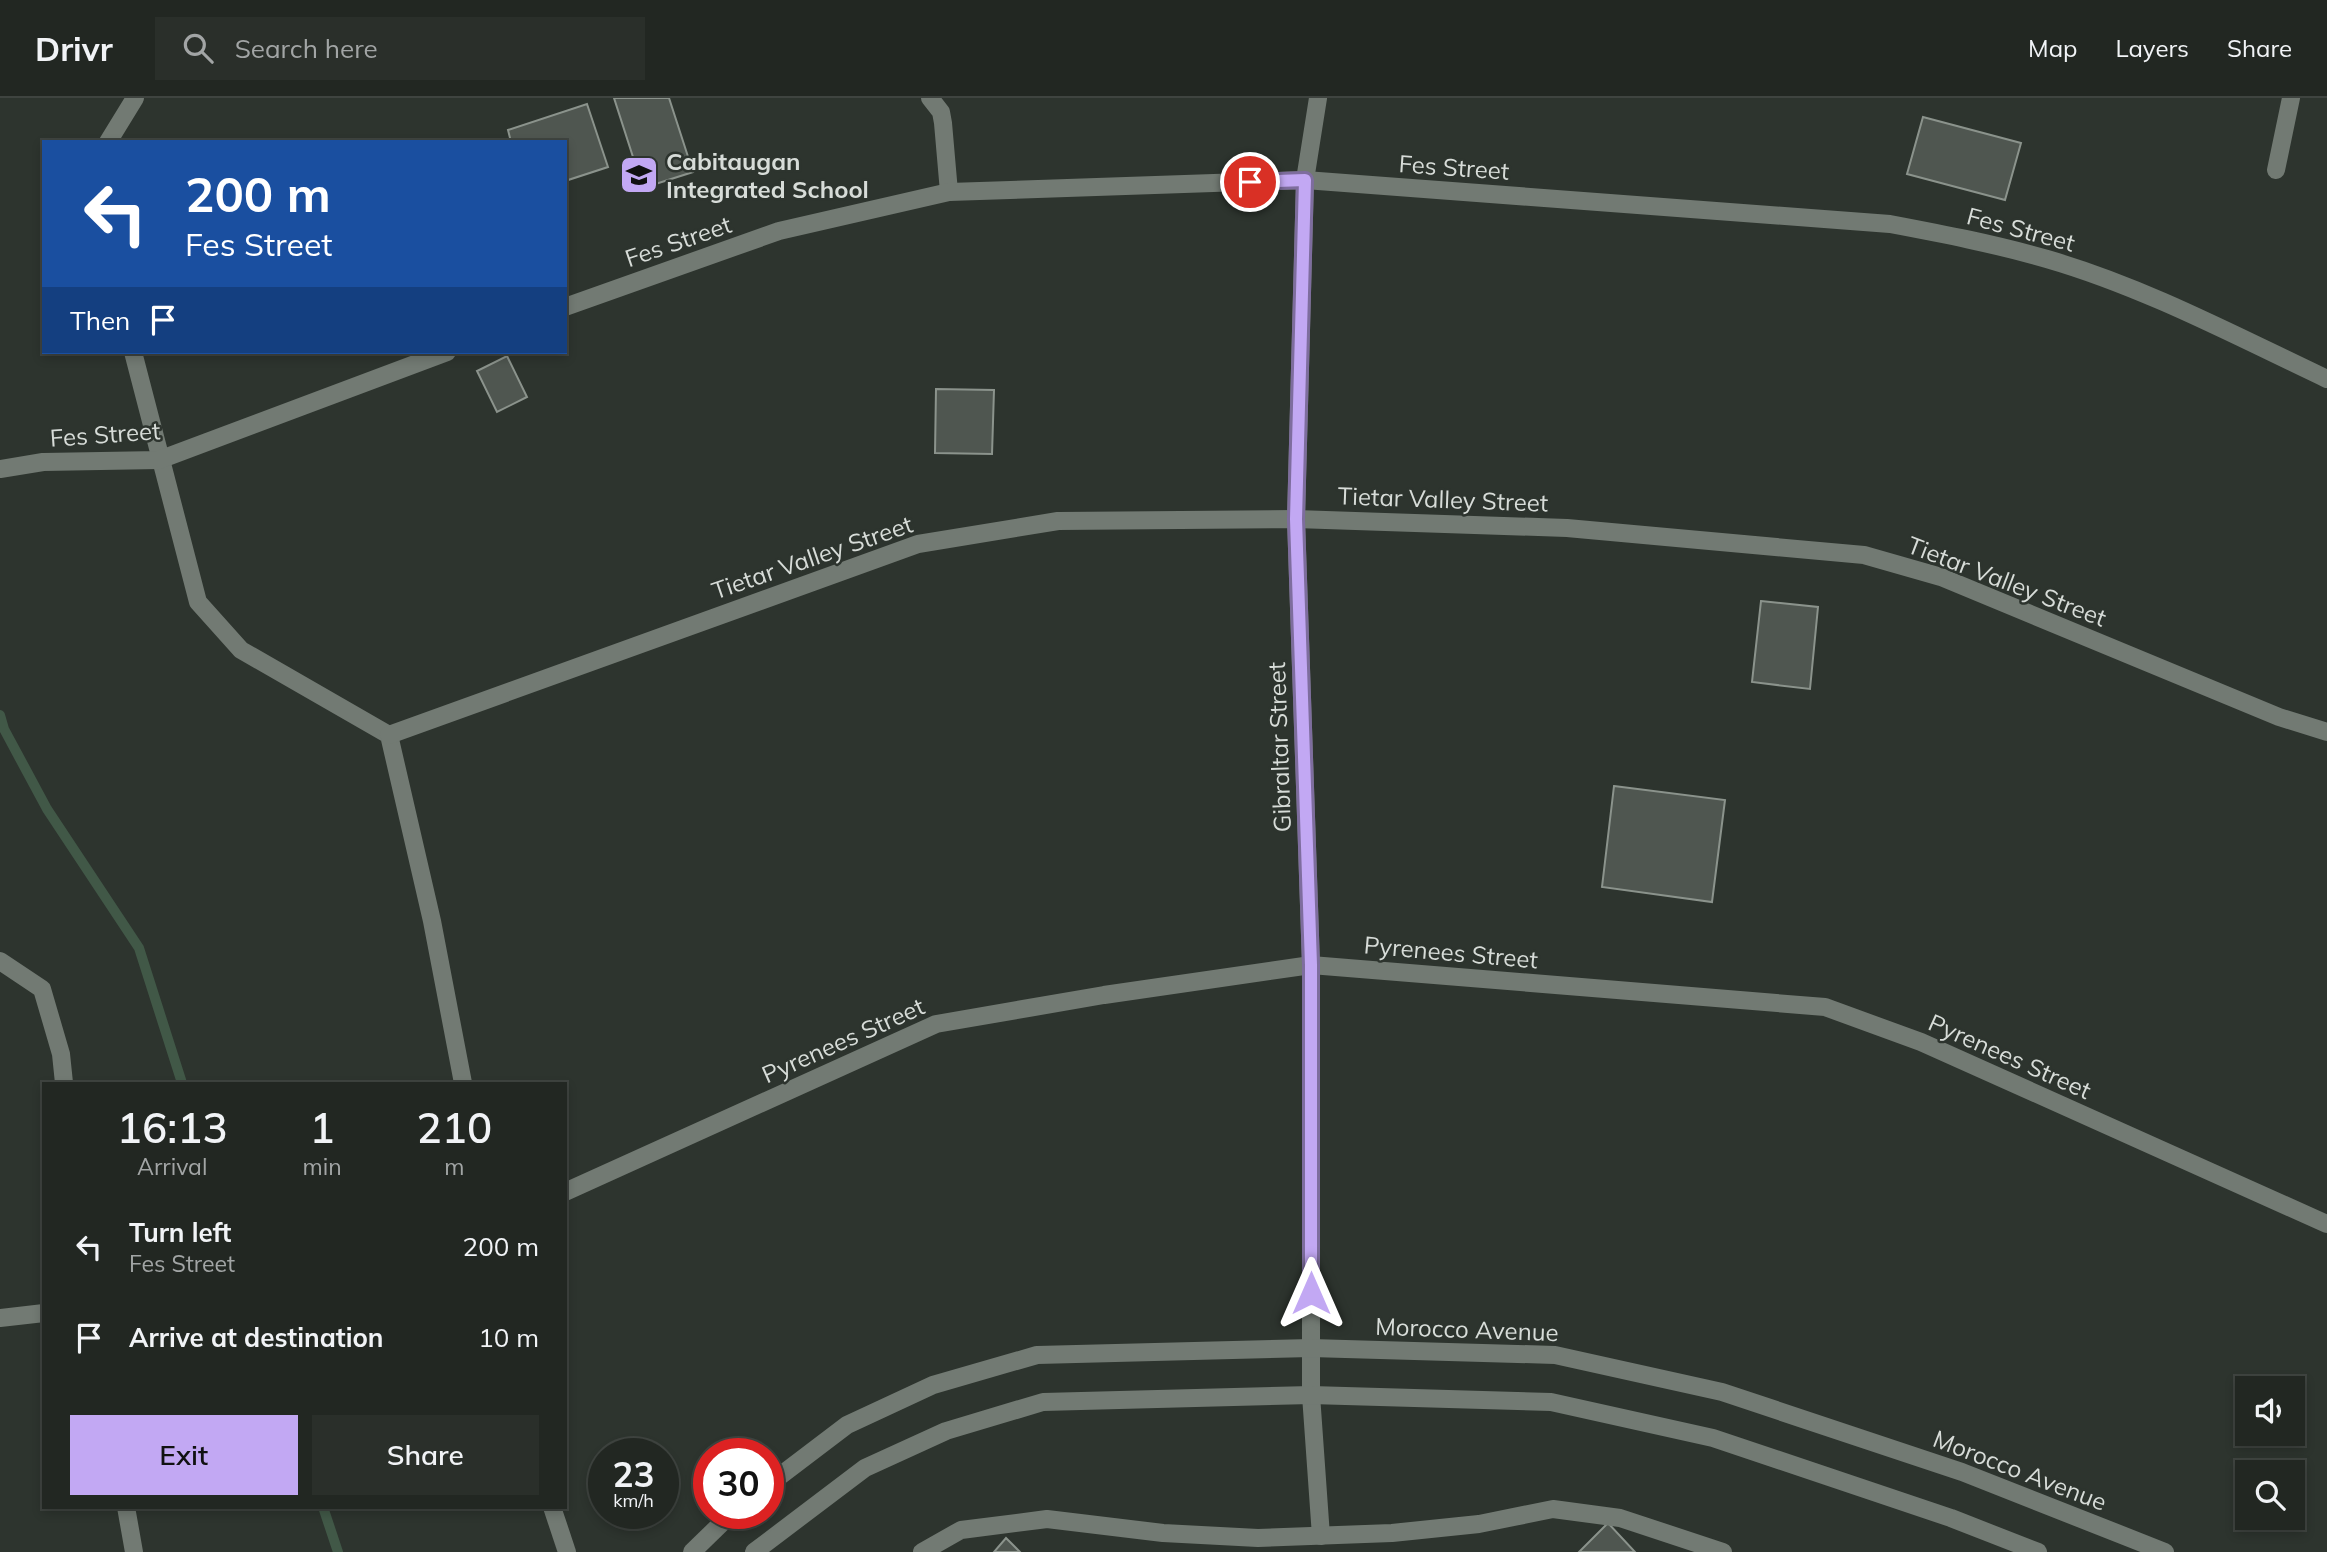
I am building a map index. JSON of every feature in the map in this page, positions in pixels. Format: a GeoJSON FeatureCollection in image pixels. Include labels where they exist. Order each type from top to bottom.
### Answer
{"type":"FeatureCollection","features":[{"type":"Feature","properties":{"kind":"street"},"geometry":{"type":"LineString","coordinates":[[109,140],[135,98]]}},
{"type":"Feature","properties":{"kind":"street"},"geometry":{"type":"LineString","coordinates":[[930,98],[941,113],[949,192]]}},
{"type":"Feature","properties":{"kind":"street","name":"Gibraltar Street"},"geometry":{"type":"LineString","coordinates":[[1318,98],[1305,180],[1296,519],[1311,965],[1311,1395],[1321,1536]]}},
{"type":"Feature","properties":{"kind":"street"},"geometry":{"type":"LineString","coordinates":[[2276,170],[2291,98]]}},
{"type":"Feature","properties":{"kind":"street","name":"Fes Street"},"geometry":{"type":"LineString","coordinates":[[567,306],[779,231],[949,192],[1305,180],[1890,225],[1958,236],[2079,269],[2211,325],[2327,379]]}},
{"type":"Feature","properties":{"kind":"street"},"geometry":{"type":"LineString","coordinates":[[133,354],[198,603],[241,650],[389,735],[432,921],[463,1082]]}},
{"type":"Feature","properties":{"kind":"street","name":"Fes Street"},"geometry":{"type":"LineString","coordinates":[[0,469],[43,463],[159,460],[442,354]]}},
{"type":"Feature","properties":{"kind":"street","name":"Tietar Valley Street"},"geometry":{"type":"LineString","coordinates":[[389,735],[918,544],[1058,521],[1296,519],[1567,528],[1864,555],[1941,576],[2279,717],[2327,732]]}},
{"type":"Feature","properties":{"kind":"street"},"geometry":{"type":"LineString","coordinates":[[0,961],[42,989],[61,1054],[64,1082]]}},
{"type":"Feature","properties":{"kind":"street","name":"Pyrenees Street"},"geometry":{"type":"LineString","coordinates":[[567,1191],[936,1024],[1104,995],[1311,965],[1825,1007],[1921,1042],[2327,1224]]}},
{"type":"Feature","properties":{"kind":"street"},"geometry":{"type":"LineString","coordinates":[[0,1318],[42,1313]]}},
{"type":"Feature","properties":{"kind":"street","name":"Morocco Avenue"},"geometry":{"type":"LineString","coordinates":[[784,1473],[847,1426],[933,1385],[1037,1355],[1311,1348],[1555,1355],[1722,1392],[1962,1472],[2165,1552]]}},
{"type":"Feature","properties":{"kind":"street"},"geometry":{"type":"LineString","coordinates":[[754,1552],[865,1468],[946,1431],[1044,1402],[1311,1395],[1551,1402],[1713,1438],[1951,1518],[2038,1552]]}},
{"type":"Feature","properties":{"kind":"street"},"geometry":{"type":"LineString","coordinates":[[126,1509],[134,1552]]}},
{"type":"Feature","properties":{"kind":"street"},"geometry":{"type":"LineString","coordinates":[[553,1509],[567,1552]]}},
{"type":"Feature","properties":{"kind":"street"},"geometry":{"type":"LineString","coordinates":[[922,1552],[961,1530],[1047,1519],[1163,1533],[1258,1538],[1392,1533],[1479,1524],[1553,1509],[1620,1518],[1723,1552]]}},
{"type":"Feature","properties":{"kind":"street"},"geometry":{"type":"LineString","coordinates":[[692,1552],[716,1529]]}},
{"type":"Feature","properties":{"kind":"building"},"geometry":{"type":"Polygon","coordinates":[[[614,98],[669,98],[693,172],[643,188],[614,98]]]}},
{"type":"Feature","properties":{"kind":"building"},"geometry":{"type":"Polygon","coordinates":[[[587,104],[608,167],[567,180],[567,140],[510,140],[508,130],[587,104]]]}},
{"type":"Feature","properties":{"kind":"building"},"geometry":{"type":"Polygon","coordinates":[[[1923,117],[2021,143],[2005,200],[1907,174],[1923,117]]]}},
{"type":"Feature","properties":{"kind":"building"},"geometry":{"type":"Polygon","coordinates":[[[507,356],[527,397],[497,412],[477,371],[507,356]]]}},
{"type":"Feature","properties":{"kind":"building"},"geometry":{"type":"Polygon","coordinates":[[[936,389],[994,390],[992,454],[935,453],[936,389]]]}},
{"type":"Feature","properties":{"kind":"building"},"geometry":{"type":"Polygon","coordinates":[[[1761,601],[1818,607],[1810,689],[1752,682],[1761,601]]]}},
{"type":"Feature","properties":{"kind":"building"},"geometry":{"type":"Polygon","coordinates":[[[1614,786],[1725,800],[1712,902],[1602,887],[1614,786]]]}},
{"type":"Feature","properties":{"kind":"building"},"geometry":{"type":"Polygon","coordinates":[[[1608,1523],[1635,1552],[1579,1552],[1608,1523]]]}},
{"type":"Feature","properties":{"kind":"building"},"geometry":{"type":"Polygon","coordinates":[[[1006,1538],[1020,1552],[994,1552],[1006,1538]]]}},
{"type":"Feature","properties":{"kind":"waterway"},"geometry":{"type":"LineString","coordinates":[[0,715],[4,729],[47,809],[139,948],[182,1082]]}},
{"type":"Feature","properties":{"kind":"waterway"},"geometry":{"type":"LineString","coordinates":[[324,1509],[338,1552]]}},
{"type":"Feature","properties":{"kind":"place","name":"Cabitaugan Integrated School"},"geometry":{"type":"Point","coordinates":[639,175]}},
{"type":"Feature","properties":{"kind":"route"},"geometry":{"type":"LineString","coordinates":[[1250,182],[1305,180],[1296,519],[1311,965],[1311,1293]]}}]}
